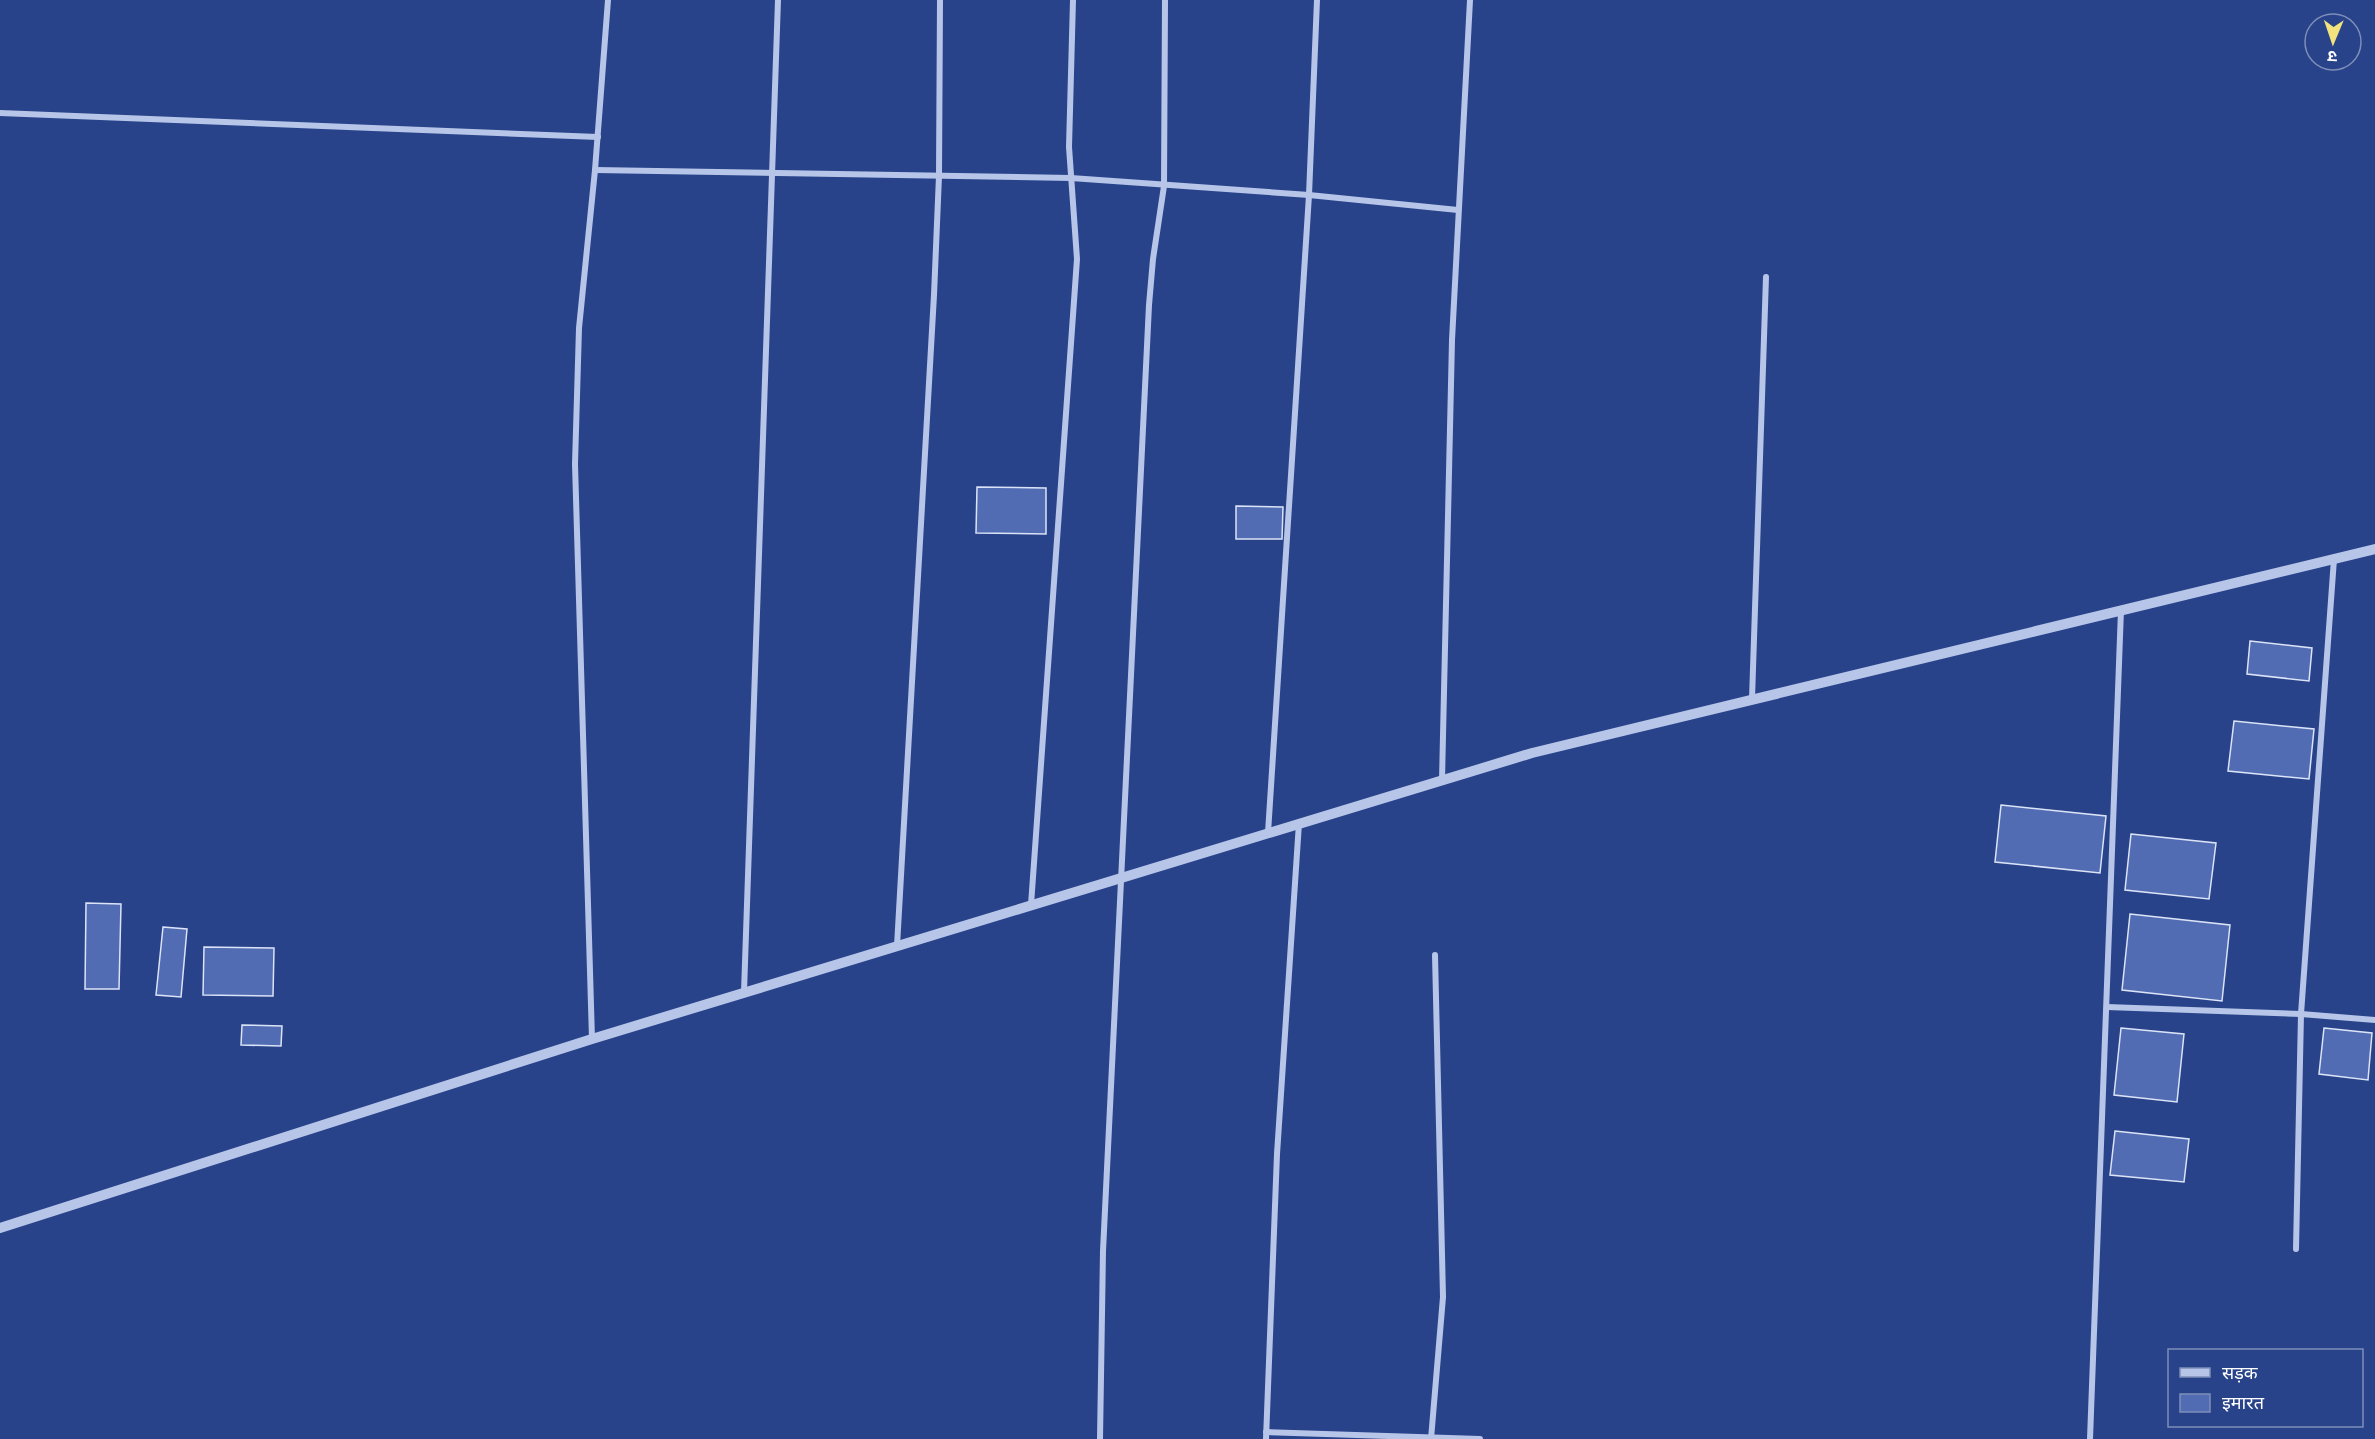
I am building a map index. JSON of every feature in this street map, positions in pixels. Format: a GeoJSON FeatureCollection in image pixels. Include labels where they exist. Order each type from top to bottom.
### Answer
{"type":"FeatureCollection","features":[{"type":"Feature","properties":{"kind":"street"},"geometry":{"type":"LineString","coordinates":[[592,1039],[575,464],[579,328],[596,170],[608,0]]}},
{"type":"Feature","properties":{"kind":"street"},"geometry":{"type":"LineString","coordinates":[[744,992],[778,0]]}},
{"type":"Feature","properties":{"kind":"street"},"geometry":{"type":"LineString","coordinates":[[897,946],[934,306],[939,176],[940,0]]}},
{"type":"Feature","properties":{"kind":"street"},"geometry":{"type":"LineString","coordinates":[[1031,905],[1077,259],[1069,147],[1073,0]]}},
{"type":"Feature","properties":{"kind":"street"},"geometry":{"type":"LineString","coordinates":[[1100,1439],[1103,1251],[1149,305],[1164,186],[1165,0]]}},
{"type":"Feature","properties":{"kind":"street"},"geometry":{"type":"LineString","coordinates":[[1268,833],[1309,195],[1317,0]]}},
{"type":"Feature","properties":{"kind":"street"},"geometry":{"type":"LineString","coordinates":[[1442,780],[1452,340],[1470,0]]}},
{"type":"Feature","properties":{"kind":"street"},"geometry":{"type":"LineString","coordinates":[[0,113],[598,137]]}},
{"type":"Feature","properties":{"kind":"street"},"geometry":{"type":"LineString","coordinates":[[596,170],[1071,178],[1309,195],[1458,210]]}},
{"type":"Feature","properties":{"kind":"street"},"geometry":{"type":"LineString","coordinates":[[1752,699],[1766,277]]}},
{"type":"Feature","properties":{"kind":"street"},"geometry":{"type":"LineString","coordinates":[[0,1227],[592,1039],[1532,753],[2375,549]]}},
{"type":"Feature","properties":{"kind":"street"},"geometry":{"type":"LineString","coordinates":[[2296,1250],[2301,1014],[2334,559]]}},
{"type":"Feature","properties":{"kind":"street"},"geometry":{"type":"LineString","coordinates":[[2090,1439],[2121,610]]}},
{"type":"Feature","properties":{"kind":"street"},"geometry":{"type":"LineString","coordinates":[[1299,824],[1277,1154],[1266,1436],[1480,1439]]}},
{"type":"Feature","properties":{"kind":"street"},"geometry":{"type":"LineString","coordinates":[[1431,1438],[1443,1297],[1436,955]]}},
{"type":"Feature","properties":{"kind":"street"},"geometry":{"type":"LineString","coordinates":[[2107,1008],[2301,1014],[2375,1020]]}},
{"type":"Feature","properties":{"kind":"building"},"geometry":{"type":"Polygon","coordinates":[[[977,487],[1046,488],[1046,534],[976,533],[977,487]]]}},
{"type":"Feature","properties":{"kind":"building"},"geometry":{"type":"Polygon","coordinates":[[[1236,506],[1283,507],[1282,539],[1236,539],[1236,506]]]}},
{"type":"Feature","properties":{"kind":"building"},"geometry":{"type":"Polygon","coordinates":[[[2250,641],[2312,648],[2309,681],[2247,674],[2250,641]]]}},
{"type":"Feature","properties":{"kind":"building"},"geometry":{"type":"Polygon","coordinates":[[[2234,721],[2314,729],[2309,779],[2228,771],[2234,721]]]}},
{"type":"Feature","properties":{"kind":"building"},"geometry":{"type":"Polygon","coordinates":[[[2001,805],[2106,816],[2100,873],[1995,862],[2001,805]]]}},
{"type":"Feature","properties":{"kind":"building"},"geometry":{"type":"Polygon","coordinates":[[[2131,834],[2216,843],[2209,899],[2125,890],[2131,834]]]}},
{"type":"Feature","properties":{"kind":"building"},"geometry":{"type":"Polygon","coordinates":[[[86,903],[121,904],[119,989],[85,989],[86,903]]]}},
{"type":"Feature","properties":{"kind":"building"},"geometry":{"type":"Polygon","coordinates":[[[2130,914],[2230,925],[2222,1001],[2122,990],[2130,914]]]}},
{"type":"Feature","properties":{"kind":"building"},"geometry":{"type":"Polygon","coordinates":[[[163,927],[187,929],[181,997],[156,995],[163,927]]]}},
{"type":"Feature","properties":{"kind":"building"},"geometry":{"type":"Polygon","coordinates":[[[204,947],[274,948],[273,996],[203,995],[204,947]]]}},
{"type":"Feature","properties":{"kind":"building"},"geometry":{"type":"Polygon","coordinates":[[[242,1025],[282,1026],[281,1046],[241,1045],[242,1025]]]}},
{"type":"Feature","properties":{"kind":"building"},"geometry":{"type":"Polygon","coordinates":[[[2121,1028],[2184,1034],[2177,1102],[2114,1095],[2121,1028]]]}},
{"type":"Feature","properties":{"kind":"building"},"geometry":{"type":"Polygon","coordinates":[[[2324,1028],[2372,1033],[2368,1080],[2319,1074],[2324,1028]]]}},
{"type":"Feature","properties":{"kind":"building"},"geometry":{"type":"Polygon","coordinates":[[[2115,1131],[2189,1139],[2184,1182],[2110,1175],[2115,1131]]]}}]}
